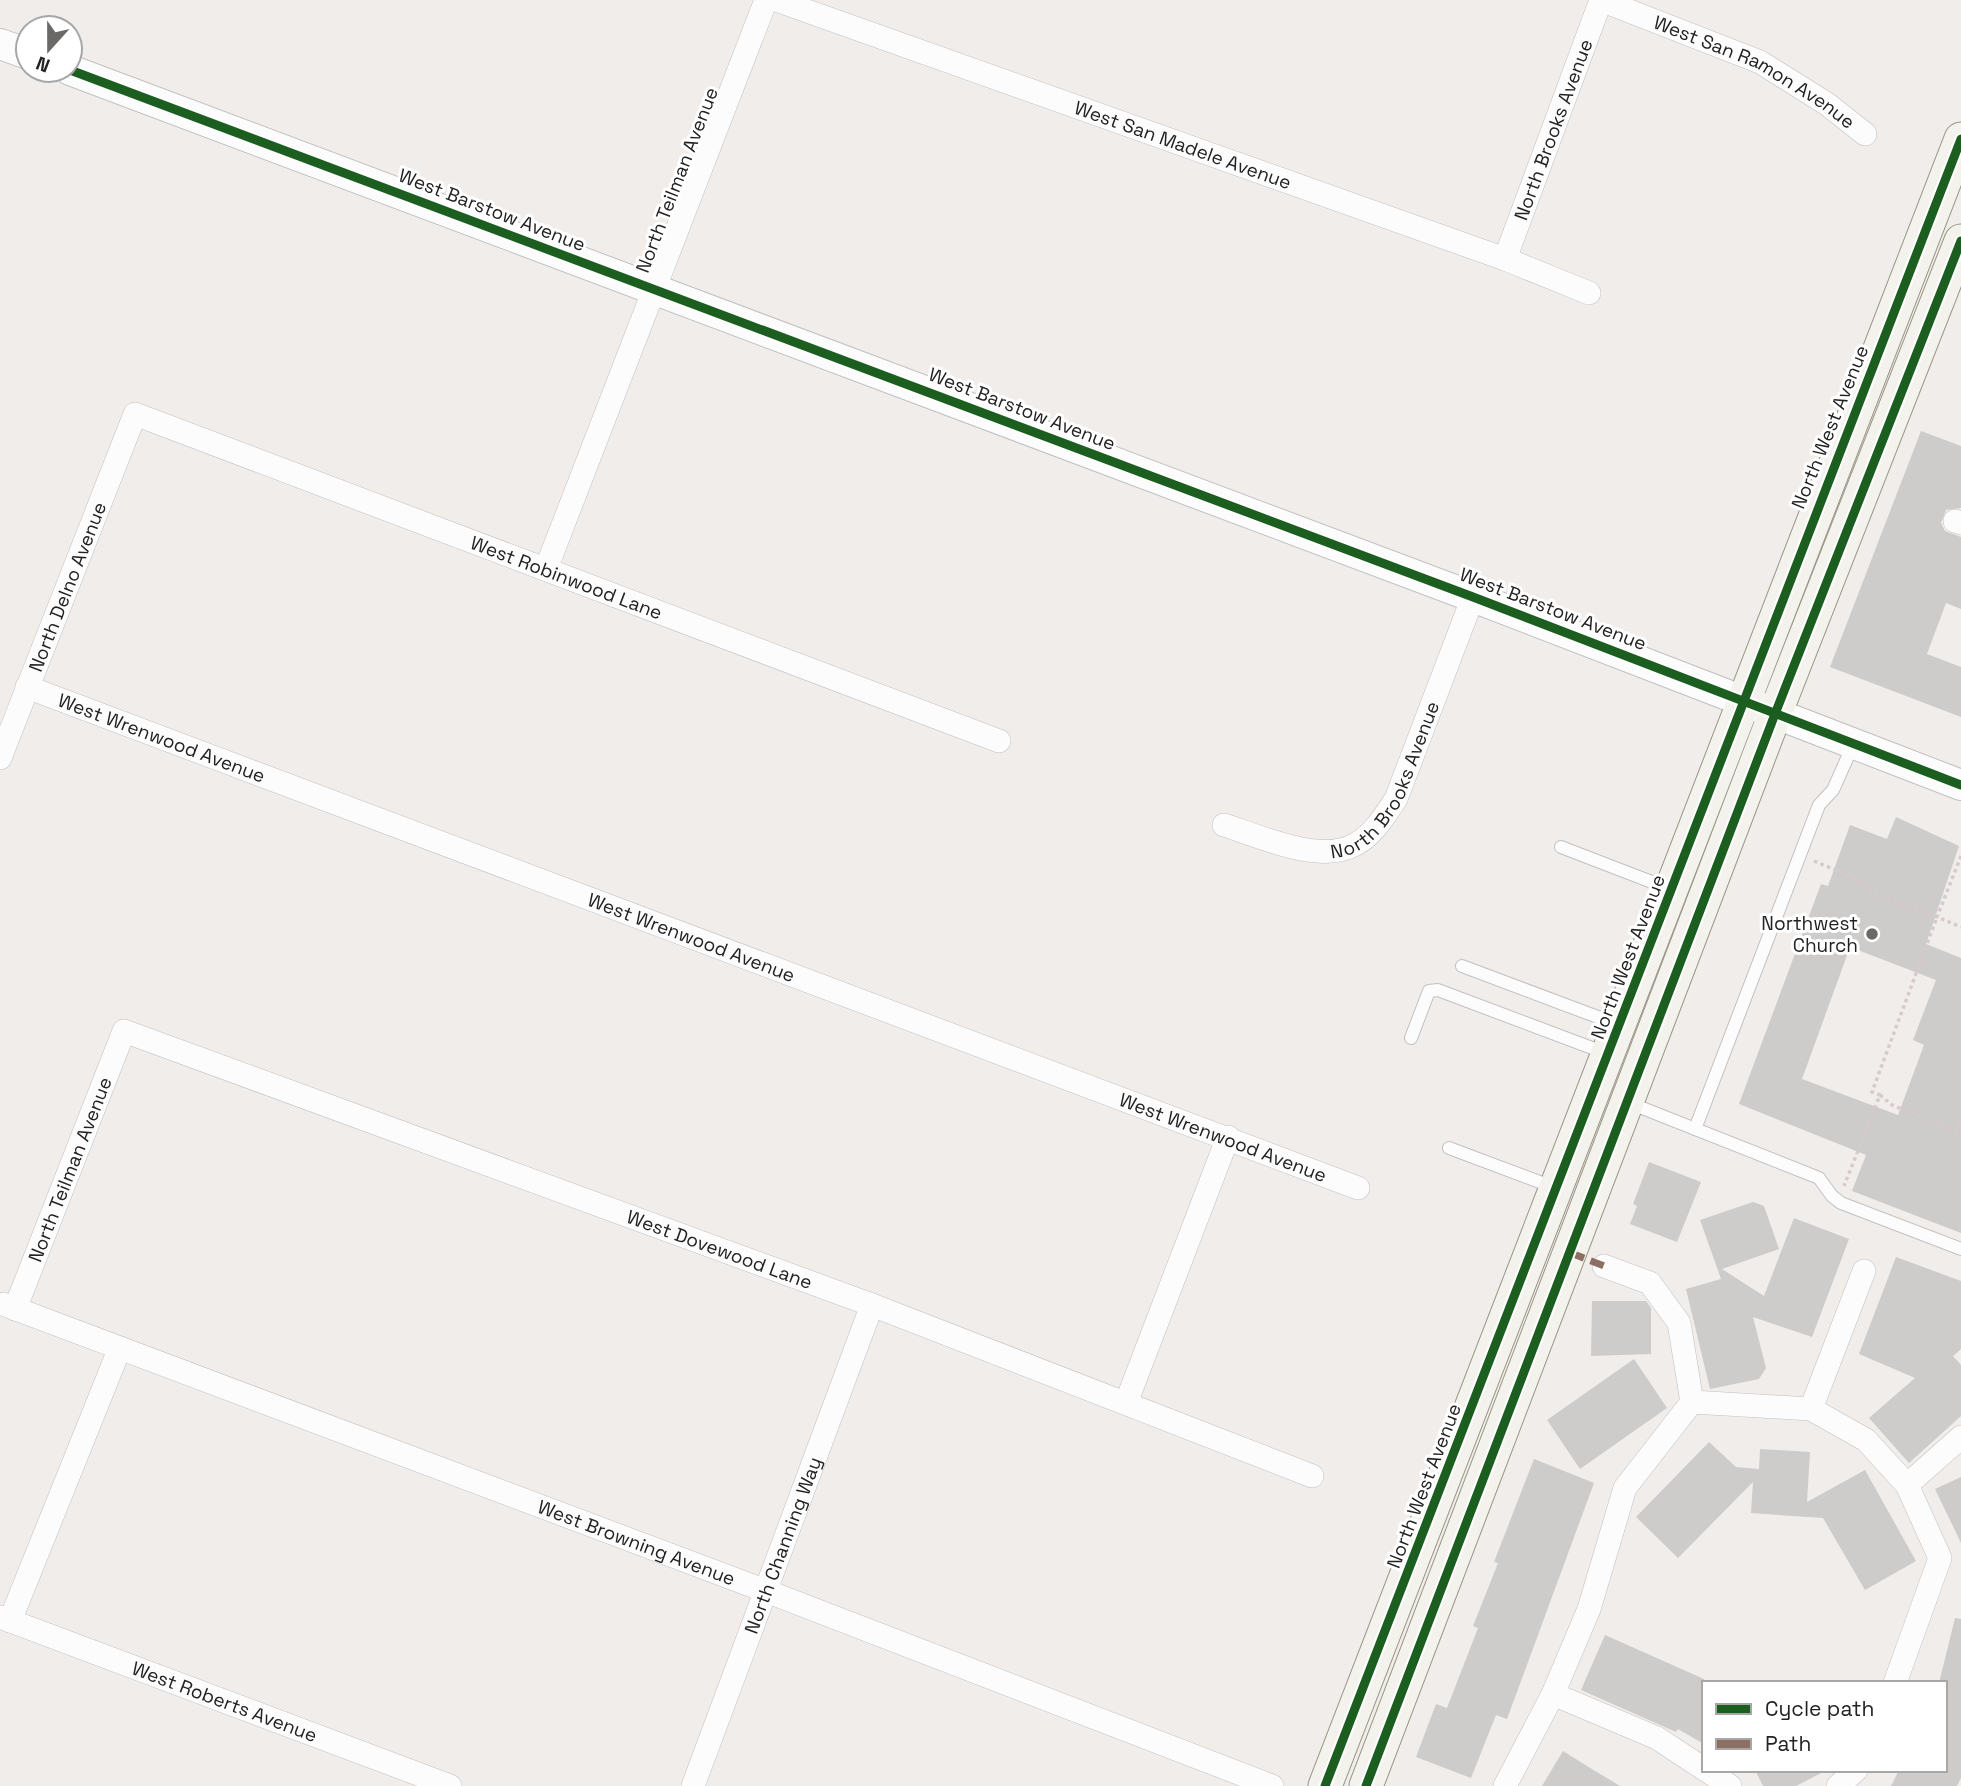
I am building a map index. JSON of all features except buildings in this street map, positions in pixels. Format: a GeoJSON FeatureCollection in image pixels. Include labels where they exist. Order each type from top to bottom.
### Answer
{"type":"FeatureCollection","features":[{"type":"Feature","properties":{"kind":"main road","name":"North West Avenue"},"geometry":{"type":"LineString","coordinates":[[1325,1786],[1673,890],[1741,701],[1961,139]]}},
{"type":"Feature","properties":{"kind":"main road"},"geometry":{"type":"LineString","coordinates":[[1366,1786],[1775,714],[1954,280],[1961,241]]}},
{"type":"Feature","properties":{"kind":"street","name":"North Teilman Avenue"},"geometry":{"type":"LineString","coordinates":[[545,569],[766,0]]}},
{"type":"Feature","properties":{"kind":"street","name":"West San Madele Avenue"},"geometry":{"type":"LineString","coordinates":[[776,0],[1505,259],[1589,293]]}},
{"type":"Feature","properties":{"kind":"street","name":"North Brooks Avenue"},"geometry":{"type":"LineString","coordinates":[[1505,259],[1601,0]]}},
{"type":"Feature","properties":{"kind":"street","name":"West San Ramon Avenue"},"geometry":{"type":"LineString","coordinates":[[1601,0],[1760,62],[1816,97],[1865,134]]}},
{"type":"Feature","properties":{"kind":"street","name":"West Barstow Avenue"},"geometry":{"type":"LineString","coordinates":[[84,75],[1473,597],[1961,785]]}},
{"type":"Feature","properties":{"kind":"street"},"geometry":{"type":"LineString","coordinates":[[1913,265],[1954,280]]}},
{"type":"Feature","properties":{"kind":"street","name":"West Robinwood Lane"},"geometry":{"type":"LineString","coordinates":[[135,414],[999,741]]}},
{"type":"Feature","properties":{"kind":"street","name":"North Delno Avenue"},"geometry":{"type":"LineString","coordinates":[[0,758],[135,414]]}},
{"type":"Feature","properties":{"kind":"street","name":"North Brooks Avenue"},"geometry":{"type":"LineString","coordinates":[[1224,825],[1294,848],[1326,851],[1355,845],[1380,824],[1396,799],[1473,597]]}},
{"type":"Feature","properties":{"kind":"street","name":"West Wrenwood Avenue"},"geometry":{"type":"LineString","coordinates":[[27,687],[1358,1188]]}},
{"type":"Feature","properties":{"kind":"street","name":"North Teilman Avenue"},"geometry":{"type":"LineString","coordinates":[[7,1306],[124,1031]]}},
{"type":"Feature","properties":{"kind":"street","name":"West Dovewood Lane"},"geometry":{"type":"LineString","coordinates":[[124,1031],[872,1305],[1312,1476]]}},
{"type":"Feature","properties":{"kind":"street"},"geometry":{"type":"LineString","coordinates":[[1126,1404],[1228,1137]]}},
{"type":"Feature","properties":{"kind":"street"},"geometry":{"type":"LineString","coordinates":[[1505,1786],[1553,1694],[1589,1609],[1625,1488],[1692,1402],[1679,1323],[1650,1283],[1604,1266]]}},
{"type":"Feature","properties":{"kind":"street"},"geometry":{"type":"LineString","coordinates":[[1811,1409],[1864,1271]]}},
{"type":"Feature","properties":{"kind":"street","name":"North Channing Way"},"geometry":{"type":"LineString","coordinates":[[693,1786],[872,1305]]}},
{"type":"Feature","properties":{"kind":"street","name":"West Browning Avenue"},"geometry":{"type":"LineString","coordinates":[[7,1306],[766,1591],[1272,1786]]}},
{"type":"Feature","properties":{"kind":"street"},"geometry":{"type":"LineString","coordinates":[[5,1619],[119,1350]]}},
{"type":"Feature","properties":{"kind":"street"},"geometry":{"type":"LineString","coordinates":[[1692,1402],[1811,1409],[1866,1440],[1907,1485],[1940,1558],[1896,1681]]}},
{"type":"Feature","properties":{"kind":"street"},"geometry":{"type":"LineString","coordinates":[[1907,1485],[1961,1437]]}},
{"type":"Feature","properties":{"kind":"street","name":"West Roberts Avenue"},"geometry":{"type":"LineString","coordinates":[[5,1619],[450,1786]]}},
{"type":"Feature","properties":{"kind":"street"},"geometry":{"type":"LineString","coordinates":[[1553,1694],[1657,1738],[1702,1768]]}},
{"type":"Feature","properties":{"kind":"street"},"geometry":{"type":"LineString","coordinates":[[1708,1772],[1730,1786]]}},
{"type":"Feature","properties":{"kind":"street"},"geometry":{"type":"LineString","coordinates":[[1838,1786],[1854,1772]]}},
{"type":"Feature","properties":{"kind":"lane"},"geometry":{"type":"LineString","coordinates":[[1695,1129],[1819,806],[1833,790],[1853,744]]}},
{"type":"Feature","properties":{"kind":"lane"},"geometry":{"type":"LineString","coordinates":[[1561,847],[1673,890]]}},
{"type":"Feature","properties":{"kind":"lane"},"geometry":{"type":"LineString","coordinates":[[1462,966],[1614,1040]]}},
{"type":"Feature","properties":{"kind":"lane"},"geometry":{"type":"LineString","coordinates":[[1411,1038],[1430,991],[1438,990],[1614,1040]]}},
{"type":"Feature","properties":{"kind":"lane"},"geometry":{"type":"LineString","coordinates":[[1627,1102],[1819,1178],[1838,1201],[1961,1248]]}},
{"type":"Feature","properties":{"kind":"lane"},"geometry":{"type":"LineString","coordinates":[[1449,1148],[1557,1189]]}},
{"type":"Feature","properties":{"kind":"path"},"geometry":{"type":"LineString","coordinates":[[1800,855],[1864,881],[1873,892],[1961,927]]}},
{"type":"Feature","properties":{"kind":"path"},"geometry":{"type":"LineString","coordinates":[[1961,856],[1871,1092],[1880,1095],[1892,1105],[1956,1131],[1961,1118]]}},
{"type":"Feature","properties":{"kind":"path"},"geometry":{"type":"LineString","coordinates":[[1838,1201],[1880,1095]]}},
{"type":"Feature","properties":{"kind":"marked path"},"geometry":{"type":"LineString","coordinates":[[1571,1253],[1604,1266]]}},
{"type":"Feature","properties":{"kind":"cycle path"},"geometry":{"type":"LineString","coordinates":[[84,75],[1473,597],[1961,785]]}},
{"type":"Feature","properties":{"kind":"cycle path"},"geometry":{"type":"LineString","coordinates":[[1325,1786],[1961,139]]}},
{"type":"Feature","properties":{"kind":"cycle path"},"geometry":{"type":"LineString","coordinates":[[1366,1786],[1775,714],[1961,241]]}},
{"type":"Feature","properties":{"kind":"place","name":"Northwest Church"},"geometry":{"type":"Point","coordinates":[1872,934]}}]}
